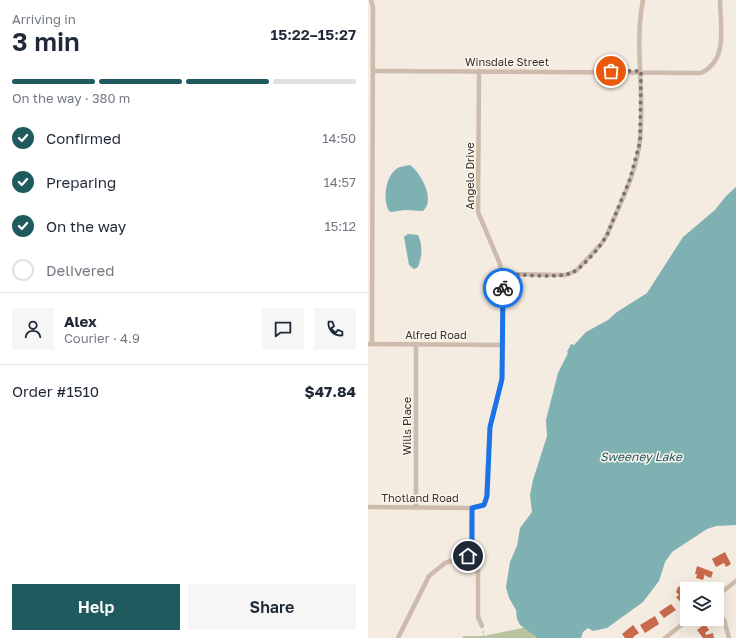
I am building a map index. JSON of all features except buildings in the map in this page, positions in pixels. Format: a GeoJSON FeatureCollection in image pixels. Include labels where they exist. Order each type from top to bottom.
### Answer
{"type":"FeatureCollection","features":[{"type":"Feature","properties":{"kind":"street"},"geometry":{"type":"LineString","coordinates":[[370,344],[374,71],[373,7],[371,0]]}},
{"type":"Feature","properties":{"kind":"street"},"geometry":{"type":"LineString","coordinates":[[503,274],[565,275],[576,271],[602,243],[623,196],[637,154],[641,128],[640,28],[643,0]]}},
{"type":"Feature","properties":{"kind":"street","name":"Winsdale Street"},"geometry":{"type":"LineString","coordinates":[[374,71],[641,71],[692,74],[701,72],[713,65],[719,56],[720,0]]}},
{"type":"Feature","properties":{"kind":"street","name":"Angelo Drive"},"geometry":{"type":"LineString","coordinates":[[472,508],[484,505],[486,501],[490,427],[502,379],[503,345],[503,274],[478,212],[479,71]]}},
{"type":"Feature","properties":{"kind":"street","name":"Alfred Road"},"geometry":{"type":"LineString","coordinates":[[370,344],[503,345]]}},
{"type":"Feature","properties":{"kind":"street","name":"Wills Place"},"geometry":{"type":"LineString","coordinates":[[416,344],[416,507]]}},
{"type":"Feature","properties":{"kind":"street","name":"Thotland Road"},"geometry":{"type":"LineString","coordinates":[[368,507],[472,508]]}},
{"type":"Feature","properties":{"kind":"street"},"geometry":{"type":"LineString","coordinates":[[472,508],[471,554],[478,563],[478,617],[482,626]]}},
{"type":"Feature","properties":{"kind":"street"},"geometry":{"type":"LineString","coordinates":[[398,638],[426,581],[433,571],[446,563],[471,554]]}},
{"type":"Feature","properties":{"kind":"street"},"geometry":{"type":"LineString","coordinates":[[724,590],[736,580]]}},
{"type":"Feature","properties":{"kind":"street"},"geometry":{"type":"LineString","coordinates":[[724,620],[729,638]]}},
{"type":"Feature","properties":{"kind":"street"},"geometry":{"type":"LineString","coordinates":[[665,638],[680,626]]}},
{"type":"Feature","properties":{"kind":"path"},"geometry":{"type":"LineString","coordinates":[[482,626],[484,638]]}},
{"type":"Feature","properties":{"kind":"path"},"geometry":{"type":"LineString","coordinates":[[529,638],[532,632]]}},
{"type":"Feature","properties":{"kind":"green space"},"geometry":{"type":"Polygon","coordinates":[[[542,624],[543,638],[463,638],[463,636],[484,636],[542,624]]]}},
{"type":"Feature","properties":{"kind":"water"},"geometry":{"type":"Polygon","coordinates":[[[410,165],[426,187],[428,194],[427,206],[423,211],[405,210],[390,212],[386,202],[386,189],[390,176],[398,168],[410,165]]]}},
{"type":"Feature","properties":{"kind":"water","name":"Sweeney Lake"},"geometry":{"type":"Polygon","coordinates":[[[736,187],[736,525],[716,526],[707,529],[672,552],[665,562],[659,581],[643,602],[607,628],[593,631],[588,628],[583,632],[581,638],[538,638],[520,625],[517,619],[516,610],[509,598],[506,587],[510,562],[517,546],[520,528],[532,512],[530,495],[533,480],[547,436],[546,420],[558,373],[568,353],[567,352],[571,344],[574,345],[586,332],[608,320],[617,312],[647,293],[683,237],[715,210],[726,196],[736,187]]]}},
{"type":"Feature","properties":{"kind":"water"},"geometry":{"type":"Polygon","coordinates":[[[408,234],[418,235],[421,243],[418,267],[414,269],[409,265],[404,237],[408,234]]]}},
{"type":"Feature","properties":{"kind":"way so far"},"geometry":{"type":"LineString","coordinates":[[503,288],[503,274],[565,275],[576,271],[602,243],[607,235],[630,179],[640,142],[641,128],[641,71],[611,71]]}},
{"type":"Feature","properties":{"kind":"route"},"geometry":{"type":"LineString","coordinates":[[468,556],[471,554],[472,550],[472,508],[484,505],[487,496],[490,427],[500,389],[503,369],[503,288]]}}]}
